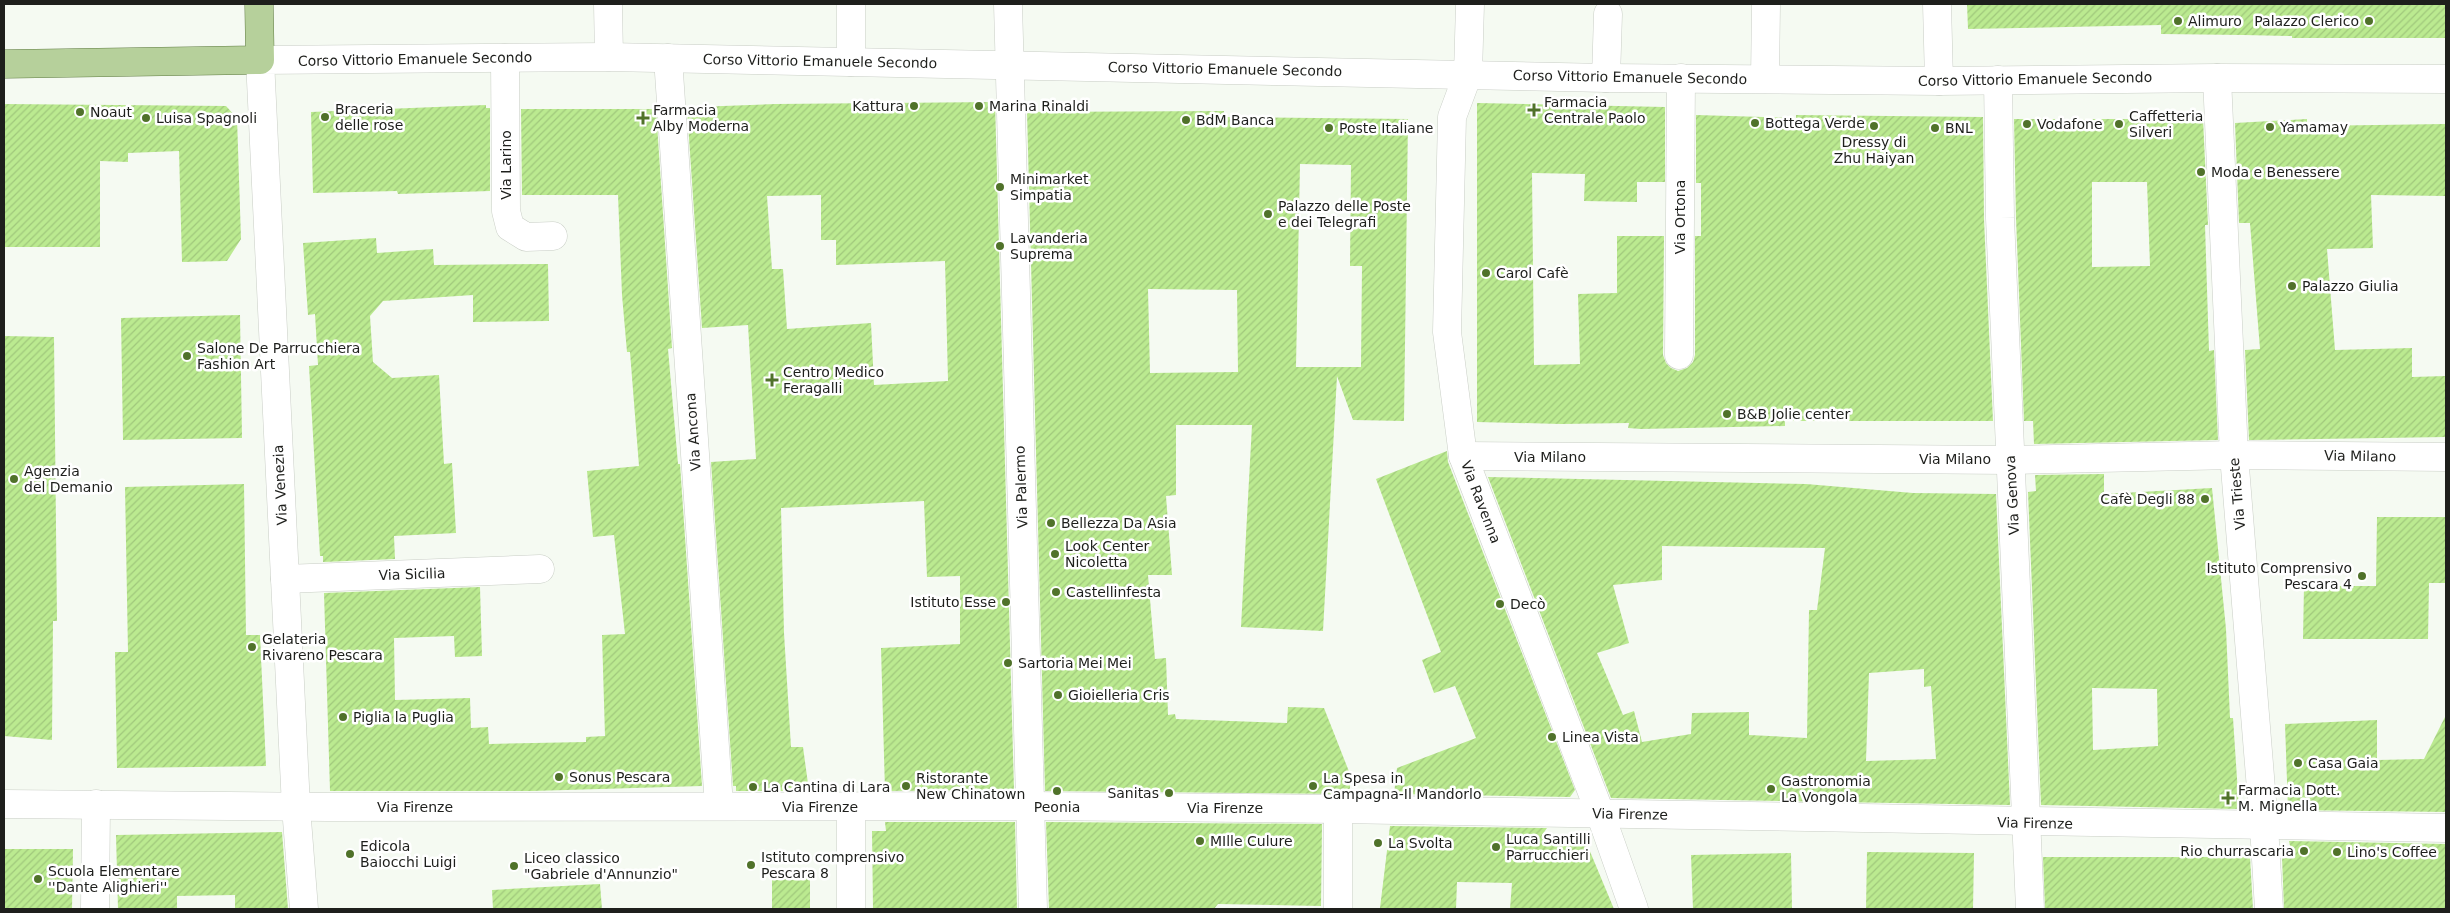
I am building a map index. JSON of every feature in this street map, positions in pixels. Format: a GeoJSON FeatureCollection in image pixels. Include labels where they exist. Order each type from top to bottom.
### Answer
{"type":"FeatureCollection","features":[{"type":"Feature","properties":{"kind":"main road"},"geometry":{"type":"LineString","coordinates":[[259,4],[260,60]]}},
{"type":"Feature","properties":{"kind":"main road","name":"Corso Vittorio Emanuele Secondo"},"geometry":{"type":"LineString","coordinates":[[4,64],[260,60]]}},
{"type":"Feature","properties":{"kind":"street"},"geometry":{"type":"LineString","coordinates":[[608,4],[609,57]]}},
{"type":"Feature","properties":{"kind":"street"},"geometry":{"type":"LineString","coordinates":[[851,4],[851,62]]}},
{"type":"Feature","properties":{"kind":"street","name":"Via Palermo"},"geometry":{"type":"LineString","coordinates":[[1008,4],[1008,65],[1033,909]]}},
{"type":"Feature","properties":{"kind":"street","name":"Via Ravenna"},"geometry":{"type":"LineString","coordinates":[[1470,4],[1468,74],[1452,117],[1447,332],[1463,456],[1600,813],[1634,909]]}},
{"type":"Feature","properties":{"kind":"street"},"geometry":{"type":"LineString","coordinates":[[1766,4],[1766,79]]}},
{"type":"Feature","properties":{"kind":"street"},"geometry":{"type":"LineString","coordinates":[[1937,4],[1939,81]]}},
{"type":"Feature","properties":{"kind":"street"},"geometry":{"type":"LineString","coordinates":[[1606,78],[1608,14]]}},
{"type":"Feature","properties":{"kind":"street","name":"Corso Vittorio Emanuele Secondo"},"geometry":{"type":"LineString","coordinates":[[260,60],[609,57],[1606,78],[1939,81],[2216,78],[2446,79]]}},
{"type":"Feature","properties":{"kind":"street","name":"Via Larino"},"geometry":{"type":"LineString","coordinates":[[505,58],[506,211],[510,227],[526,237],[553,236]]}},
{"type":"Feature","properties":{"kind":"street","name":"Via Ancona"},"geometry":{"type":"LineString","coordinates":[[668,58],[718,806]]}},
{"type":"Feature","properties":{"kind":"street","name":"Via Venezia"},"geometry":{"type":"LineString","coordinates":[[260,60],[296,807],[304,909]]}},
{"type":"Feature","properties":{"kind":"street","name":"Via Ortona"},"geometry":{"type":"LineString","coordinates":[[1679,355],[1681,78]]}},
{"type":"Feature","properties":{"kind":"street","name":"Via Trieste"},"geometry":{"type":"LineString","coordinates":[[2216,78],[2234,455],[2269,909]]}},
{"type":"Feature","properties":{"kind":"street","name":"Via Genova"},"geometry":{"type":"LineString","coordinates":[[1998,80],[2000,218],[2030,909]]}},
{"type":"Feature","properties":{"kind":"street","name":"Via Milano"},"geometry":{"type":"LineString","coordinates":[[1463,456],[2010,460],[2234,455],[2446,457]]}},
{"type":"Feature","properties":{"kind":"street","name":"Via Sicilia"},"geometry":{"type":"LineString","coordinates":[[285,579],[540,569]]}},
{"type":"Feature","properties":{"kind":"street","name":"Via Firenze"},"geometry":{"type":"LineString","coordinates":[[4,804],[296,807],[1031,806],[1338,809],[2026,823],[2446,828]]}},
{"type":"Feature","properties":{"kind":"street"},"geometry":{"type":"LineString","coordinates":[[95,909],[96,804]]}},
{"type":"Feature","properties":{"kind":"street"},"geometry":{"type":"LineString","coordinates":[[851,807],[851,909]]}},
{"type":"Feature","properties":{"kind":"street"},"geometry":{"type":"LineString","coordinates":[[1338,809],[1338,909]]}},
{"type":"Feature","properties":{"kind":"building"},"geometry":{"type":"Polygon","coordinates":[[[1967,4],[2446,4],[2446,38],[2292,38],[2292,36],[2161,34],[2161,25],[1968,29],[1967,4]]]}},
{"type":"Feature","properties":{"kind":"building"},"geometry":{"type":"Polygon","coordinates":[[[995,102],[1014,790],[885,791],[881,648],[960,644],[960,576],[927,577],[924,501],[781,508],[784,633],[791,747],[803,747],[809,791],[736,791],[736,786],[733,786],[711,462],[756,459],[748,325],[702,328],[687,109],[776,104],[995,102]],[[821,195],[767,196],[772,269],[783,269],[787,329],[871,323],[874,385],[948,381],[945,261],[836,265],[836,240],[821,240],[821,195]]]}},
{"type":"Feature","properties":{"kind":"building"},"geometry":{"type":"Polygon","coordinates":[[[1477,103],[1665,107],[1665,182],[1637,182],[1637,202],[1584,201],[1585,174],[1532,173],[1534,365],[1580,364],[1578,294],[1617,293],[1617,236],[1664,236],[1663,355],[1666,363],[1678,371],[1687,368],[1693,362],[1695,355],[1695,236],[1701,236],[1701,183],[1696,183],[1696,115],[1796,118],[1796,115],[1983,117],[1984,219],[1993,421],[1785,421],[1785,426],[1641,429],[1628,428],[1629,423],[1477,422],[1477,103]]]}},
{"type":"Feature","properties":{"kind":"building"},"geometry":{"type":"Polygon","coordinates":[[[4,104],[226,106],[237,118],[241,239],[227,261],[182,262],[179,151],[128,153],[128,162],[100,161],[100,247],[4,247],[4,104]]]}},
{"type":"Feature","properties":{"kind":"building"},"geometry":{"type":"Polygon","coordinates":[[[486,105],[486,108],[490,108],[490,191],[398,194],[397,191],[313,193],[311,112],[486,105]]]}},
{"type":"Feature","properties":{"kind":"building"},"geometry":{"type":"Polygon","coordinates":[[[521,109],[656,109],[672,348],[668,349],[678,464],[680,464],[702,786],[532,791],[330,791],[324,593],[480,587],[482,656],[455,657],[454,636],[394,638],[395,700],[470,698],[471,728],[488,727],[489,744],[586,742],[586,737],[605,736],[602,635],[625,634],[614,535],[593,537],[587,471],[639,466],[630,352],[627,352],[622,295],[618,195],[522,195],[521,109]]]}},
{"type":"Feature","properties":{"kind":"building"},"geometry":{"type":"Polygon","coordinates":[[[1224,111],[1224,117],[1408,119],[1404,421],[1353,420],[1337,376],[1323,631],[1241,627],[1252,425],[1176,425],[1176,495],[1166,496],[1172,575],[1148,575],[1155,659],[1166,658],[1168,715],[1175,714],[1176,719],[1287,723],[1288,707],[1324,708],[1350,774],[1350,794],[1045,791],[1027,112],[1224,111]],[[1300,164],[1296,367],[1361,367],[1362,266],[1350,266],[1351,165],[1300,164]],[[1148,289],[1150,373],[1238,372],[1237,290],[1148,289]]]}},
{"type":"Feature","properties":{"kind":"building"},"geometry":{"type":"Polygon","coordinates":[[[2014,119],[2203,119],[2208,225],[2205,225],[2209,351],[2214,350],[2218,440],[2034,444],[2033,421],[2024,421],[2014,119]],[[2092,182],[2092,267],[2150,266],[2147,182],[2092,182]]]}},
{"type":"Feature","properties":{"kind":"building"},"geometry":{"type":"Polygon","coordinates":[[[2307,119],[2307,126],[2445,124],[2445,196],[2371,195],[2373,248],[2327,249],[2335,350],[2412,348],[2412,377],[2446,376],[2446,437],[2249,440],[2245,350],[2260,349],[2250,223],[2239,223],[2235,123],[2307,119]]]}},
{"type":"Feature","properties":{"kind":"building"},"geometry":{"type":"Polygon","coordinates":[[[376,238],[377,253],[433,249],[434,265],[548,264],[549,321],[473,322],[473,295],[383,301],[370,316],[373,362],[392,378],[439,375],[444,464],[452,463],[456,533],[394,536],[395,559],[323,562],[323,556],[320,556],[309,366],[318,365],[315,314],[308,315],[303,243],[376,238]]]}},
{"type":"Feature","properties":{"kind":"building"},"geometry":{"type":"Polygon","coordinates":[[[240,315],[242,438],[123,440],[121,318],[240,315]]]}},
{"type":"Feature","properties":{"kind":"building"},"geometry":{"type":"Polygon","coordinates":[[[4,336],[54,337],[57,621],[53,621],[52,740],[4,736],[4,336]]]}},
{"type":"Feature","properties":{"kind":"building"},"geometry":{"type":"Polygon","coordinates":[[[1447,451],[1448,462],[1575,790],[1570,797],[1394,794],[1397,768],[1476,738],[1455,686],[1434,693],[1422,660],[1441,652],[1376,479],[1447,451]]]}},
{"type":"Feature","properties":{"kind":"building"},"geometry":{"type":"Polygon","coordinates":[[[2104,474],[2104,494],[2212,488],[2226,629],[2230,718],[2233,718],[2239,809],[2041,805],[2028,492],[2036,491],[2035,475],[2104,474]],[[2092,688],[2093,750],[2158,746],[2157,689],[2092,688]]]}},
{"type":"Feature","properties":{"kind":"building"},"geometry":{"type":"Polygon","coordinates":[[[1488,477],[1806,484],[1913,493],[1996,494],[2010,805],[1611,798],[1488,477]],[[1662,546],[1662,580],[1613,585],[1629,643],[1597,653],[1623,715],[1634,711],[1642,742],[1691,734],[1692,713],[1749,712],[1749,735],[1807,738],[1809,610],[1817,610],[1825,548],[1662,546]],[[1924,669],[1869,673],[1866,761],[1936,759],[1931,686],[1924,687],[1924,669]]]}},
{"type":"Feature","properties":{"kind":"building"},"geometry":{"type":"Polygon","coordinates":[[[244,484],[246,635],[260,635],[266,766],[117,768],[115,652],[128,652],[125,487],[244,484]]]}},
{"type":"Feature","properties":{"kind":"building"},"geometry":{"type":"Polygon","coordinates":[[[2377,517],[2446,517],[2446,583],[2429,583],[2428,639],[2303,639],[2304,586],[2376,586],[2377,517]]]}},
{"type":"Feature","properties":{"kind":"building"},"geometry":{"type":"Polygon","coordinates":[[[2446,715],[2446,812],[2288,810],[2285,724],[2377,720],[2377,760],[2424,759],[2446,715]]]}},
{"type":"Feature","properties":{"kind":"building"},"geometry":{"type":"Polygon","coordinates":[[[885,822],[1015,822],[1017,909],[873,909],[872,831],[886,831],[885,822]]]}},
{"type":"Feature","properties":{"kind":"building"},"geometry":{"type":"Polygon","coordinates":[[[1046,822],[1322,824],[1321,906],[1218,904],[1214,909],[1049,909],[1046,822]]]}},
{"type":"Feature","properties":{"kind":"building"},"geometry":{"type":"Polygon","coordinates":[[[1390,826],[1547,828],[1542,835],[1579,841],[1589,849],[1614,909],[1510,909],[1512,883],[1457,882],[1456,909],[1380,908],[1390,826]]]}},
{"type":"Feature","properties":{"kind":"building"},"geometry":{"type":"Polygon","coordinates":[[[282,832],[288,909],[235,909],[235,895],[177,896],[177,909],[118,909],[116,835],[282,832]]]}},
{"type":"Feature","properties":{"kind":"building"},"geometry":{"type":"Polygon","coordinates":[[[2289,841],[2446,844],[2446,909],[2284,909],[2282,857],[2287,857],[2287,846],[2290,846],[2289,841]]]}},
{"type":"Feature","properties":{"kind":"building","name":"Scuola Elementare ''Dante Alighieri''"},"geometry":{"type":"Polygon","coordinates":[[[4,849],[73,849],[72,909],[4,909],[4,849]]]}},
{"type":"Feature","properties":{"kind":"building"},"geometry":{"type":"Polygon","coordinates":[[[1867,852],[1974,853],[1973,909],[1866,909],[1867,852]]]}},
{"type":"Feature","properties":{"kind":"building"},"geometry":{"type":"Polygon","coordinates":[[[1791,853],[1792,908],[1693,909],[1691,855],[1791,853]]]}},
{"type":"Feature","properties":{"kind":"building"},"geometry":{"type":"Polygon","coordinates":[[[2043,857],[2250,857],[2253,909],[2045,909],[2043,857]]]}},
{"type":"Feature","properties":{"kind":"building"},"geometry":{"type":"Polygon","coordinates":[[[772,876],[810,876],[810,909],[772,909],[772,876]]]}},
{"type":"Feature","properties":{"kind":"building"},"geometry":{"type":"Polygon","coordinates":[[[600,884],[602,909],[493,909],[492,890],[600,884]]]}},
{"type":"Feature","properties":{"kind":"place","name":"Alimuro"},"geometry":{"type":"Point","coordinates":[2178,21]}},
{"type":"Feature","properties":{"kind":"place","name":"Palazzo Clerico"},"geometry":{"type":"Point","coordinates":[2369,21]}},
{"type":"Feature","properties":{"kind":"place","name":"Kattura"},"geometry":{"type":"Point","coordinates":[914,106]}},
{"type":"Feature","properties":{"kind":"place","name":"Marina Rinaldi"},"geometry":{"type":"Point","coordinates":[979,106]}},
{"type":"Feature","properties":{"kind":"place","name":"Farmacia Centrale Paolo"},"geometry":{"type":"Point","coordinates":[1534,110]}},
{"type":"Feature","properties":{"kind":"place","name":"Noaut"},"geometry":{"type":"Point","coordinates":[80,112]}},
{"type":"Feature","properties":{"kind":"place","name":"Braceria delle rose"},"geometry":{"type":"Point","coordinates":[325,117]}},
{"type":"Feature","properties":{"kind":"place","name":"Luisa Spagnoli"},"geometry":{"type":"Point","coordinates":[146,118]}},
{"type":"Feature","properties":{"kind":"place","name":"Farmacia Alby Moderna"},"geometry":{"type":"Point","coordinates":[643,118]}},
{"type":"Feature","properties":{"kind":"place","name":"BdM Banca"},"geometry":{"type":"Point","coordinates":[1186,120]}},
{"type":"Feature","properties":{"kind":"place","name":"Bottega Verde"},"geometry":{"type":"Point","coordinates":[1755,123]}},
{"type":"Feature","properties":{"kind":"place","name":"Vodafone"},"geometry":{"type":"Point","coordinates":[2027,124]}},
{"type":"Feature","properties":{"kind":"place","name":"Caffetteria Silveri"},"geometry":{"type":"Point","coordinates":[2119,124]}},
{"type":"Feature","properties":{"kind":"place","name":"Dressy di Zhu Haiyan"},"geometry":{"type":"Point","coordinates":[1874,126]}},
{"type":"Feature","properties":{"kind":"place","name":"Yamamay"},"geometry":{"type":"Point","coordinates":[2270,127]}},
{"type":"Feature","properties":{"kind":"place","name":"Poste Italiane"},"geometry":{"type":"Point","coordinates":[1329,128]}},
{"type":"Feature","properties":{"kind":"place","name":"BNL"},"geometry":{"type":"Point","coordinates":[1935,128]}},
{"type":"Feature","properties":{"kind":"place","name":"Moda e Benessere"},"geometry":{"type":"Point","coordinates":[2201,172]}},
{"type":"Feature","properties":{"kind":"place","name":"Minimarket Simpatia"},"geometry":{"type":"Point","coordinates":[1000,187]}},
{"type":"Feature","properties":{"kind":"place","name":"Palazzo delle Poste e dei Telegrafi"},"geometry":{"type":"Point","coordinates":[1268,214]}},
{"type":"Feature","properties":{"kind":"place","name":"Lavanderia Suprema"},"geometry":{"type":"Point","coordinates":[1000,246]}},
{"type":"Feature","properties":{"kind":"place","name":"Carol Cafè"},"geometry":{"type":"Point","coordinates":[1486,273]}},
{"type":"Feature","properties":{"kind":"place","name":"Palazzo Giulia"},"geometry":{"type":"Point","coordinates":[2292,286]}},
{"type":"Feature","properties":{"kind":"place","name":"Salone De Parrucchiera Fashion Art"},"geometry":{"type":"Point","coordinates":[187,356]}},
{"type":"Feature","properties":{"kind":"place","name":"Centro Medico Feragalli"},"geometry":{"type":"Point","coordinates":[772,380]}},
{"type":"Feature","properties":{"kind":"place","name":"B&B Jolie center"},"geometry":{"type":"Point","coordinates":[1727,414]}},
{"type":"Feature","properties":{"kind":"place","name":"Agenzia del Demanio"},"geometry":{"type":"Point","coordinates":[14,479]}},
{"type":"Feature","properties":{"kind":"place","name":"Cafè Degli 88"},"geometry":{"type":"Point","coordinates":[2205,499]}},
{"type":"Feature","properties":{"kind":"place","name":"Bellezza Da Asia"},"geometry":{"type":"Point","coordinates":[1051,523]}},
{"type":"Feature","properties":{"kind":"place","name":"Look Center Nicoletta"},"geometry":{"type":"Point","coordinates":[1055,554]}},
{"type":"Feature","properties":{"kind":"place","name":"Istituto Comprensivo Pescara 4"},"geometry":{"type":"Point","coordinates":[2362,576]}},
{"type":"Feature","properties":{"kind":"place","name":"Castellinfesta"},"geometry":{"type":"Point","coordinates":[1056,592]}},
{"type":"Feature","properties":{"kind":"place","name":"Istituto Esse"},"geometry":{"type":"Point","coordinates":[1006,602]}},
{"type":"Feature","properties":{"kind":"place","name":"Decò"},"geometry":{"type":"Point","coordinates":[1500,604]}},
{"type":"Feature","properties":{"kind":"place","name":"Gelateria Rivareno Pescara"},"geometry":{"type":"Point","coordinates":[252,647]}},
{"type":"Feature","properties":{"kind":"place","name":"Sartoria Mei Mei"},"geometry":{"type":"Point","coordinates":[1008,663]}},
{"type":"Feature","properties":{"kind":"place","name":"Gioielleria Cris"},"geometry":{"type":"Point","coordinates":[1058,695]}},
{"type":"Feature","properties":{"kind":"place","name":"Piglia la Puglia"},"geometry":{"type":"Point","coordinates":[343,717]}},
{"type":"Feature","properties":{"kind":"place","name":"Linea Vista"},"geometry":{"type":"Point","coordinates":[1552,737]}},
{"type":"Feature","properties":{"kind":"place","name":"Casa Gaia"},"geometry":{"type":"Point","coordinates":[2298,763]}},
{"type":"Feature","properties":{"kind":"place","name":"Sonus Pescara"},"geometry":{"type":"Point","coordinates":[559,777]}},
{"type":"Feature","properties":{"kind":"place","name":"Ristorante New Chinatown"},"geometry":{"type":"Point","coordinates":[906,786]}},
{"type":"Feature","properties":{"kind":"place","name":"La Spesa in Campagna-Il Mandorlo"},"geometry":{"type":"Point","coordinates":[1313,786]}},
{"type":"Feature","properties":{"kind":"place","name":"La Cantina di Lara"},"geometry":{"type":"Point","coordinates":[753,787]}},
{"type":"Feature","properties":{"kind":"place","name":"Gastronomia La Vongola"},"geometry":{"type":"Point","coordinates":[1771,789]}},
{"type":"Feature","properties":{"kind":"place","name":"Peonia"},"geometry":{"type":"Point","coordinates":[1057,791]}},
{"type":"Feature","properties":{"kind":"place","name":"Sanitas"},"geometry":{"type":"Point","coordinates":[1169,793]}},
{"type":"Feature","properties":{"kind":"place","name":"Farmacia Dott. M. Mignella"},"geometry":{"type":"Point","coordinates":[2228,798]}},
{"type":"Feature","properties":{"kind":"place","name":"MIlle Culure"},"geometry":{"type":"Point","coordinates":[1200,841]}},
{"type":"Feature","properties":{"kind":"place","name":"La Svolta"},"geometry":{"type":"Point","coordinates":[1378,843]}},
{"type":"Feature","properties":{"kind":"place","name":"Luca Santilli Parrucchieri"},"geometry":{"type":"Point","coordinates":[1496,847]}},
{"type":"Feature","properties":{"kind":"place","name":"Rio churrascaria"},"geometry":{"type":"Point","coordinates":[2304,851]}},
{"type":"Feature","properties":{"kind":"place","name":"Lino's Coffee"},"geometry":{"type":"Point","coordinates":[2337,852]}},
{"type":"Feature","properties":{"kind":"place","name":"Edicola Baiocchi Luigi"},"geometry":{"type":"Point","coordinates":[350,854]}},
{"type":"Feature","properties":{"kind":"place","name":"Istituto comprensivo Pescara 8"},"geometry":{"type":"Point","coordinates":[751,865]}},
{"type":"Feature","properties":{"kind":"place","name":"Liceo classico \"Gabriele d'Annunzio\""},"geometry":{"type":"Point","coordinates":[514,866]}},
{"type":"Feature","properties":{"kind":"place","name":"Scuola Elementare ''Dante Alighieri''"},"geometry":{"type":"Point","coordinates":[38,879]}}]}
